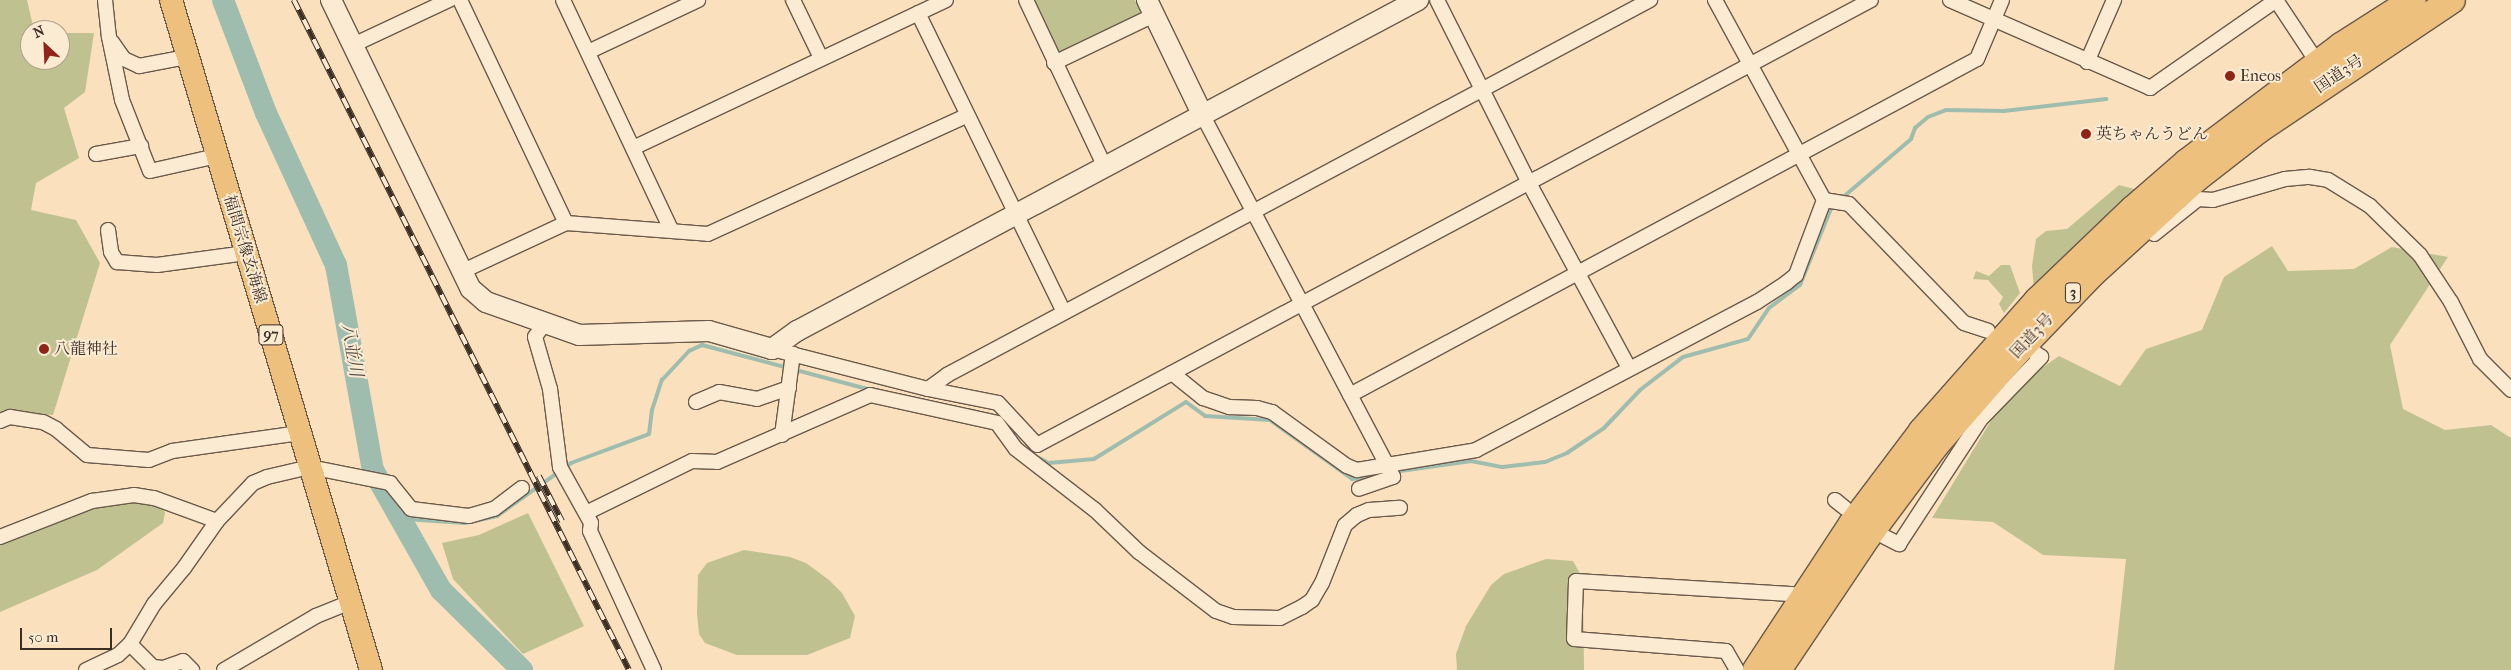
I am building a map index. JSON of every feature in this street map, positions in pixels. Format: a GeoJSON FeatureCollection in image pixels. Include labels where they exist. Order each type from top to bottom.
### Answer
{"type":"FeatureCollection","features":[{"type":"Feature","properties":{"kind":"highway","name":"国道3号"},"geometry":{"type":"LineString","coordinates":[[1778,670],[1868,536],[1935,446],[2053,314],[2197,178],[2412,0]]}},
{"type":"Feature","properties":{"kind":"highway","name":"国道3号"},"geometry":{"type":"LineString","coordinates":[[1756,670],[1852,524],[1922,431],[2037,301],[2133,208],[2187,162],[2325,71],[2452,0]]}},
{"type":"Feature","properties":{"kind":"main road","name":"福間宗像玄海線"},"geometry":{"type":"LineString","coordinates":[[171,0],[371,670]]}},
{"type":"Feature","properties":{"kind":"street"},"geometry":{"type":"LineString","coordinates":[[105,0],[109,37],[122,100],[150,171],[217,156]]}},
{"type":"Feature","properties":{"kind":"street"},"geometry":{"type":"LineString","coordinates":[[331,0],[471,289],[486,302],[545,324],[579,334],[709,330],[772,349],[928,389],[998,403],[1037,445],[1871,0]]}},
{"type":"Feature","properties":{"kind":"street"},"geometry":{"type":"LineString","coordinates":[[353,45],[449,0]]}},
{"type":"Feature","properties":{"kind":"street"},"geometry":{"type":"LineString","coordinates":[[460,0],[566,222]]}},
{"type":"Feature","properties":{"kind":"street"},"geometry":{"type":"LineString","coordinates":[[563,0],[671,230]]}},
{"type":"Feature","properties":{"kind":"street"},"geometry":{"type":"LineString","coordinates":[[588,52],[698,0]]}},
{"type":"Feature","properties":{"kind":"street"},"geometry":{"type":"LineString","coordinates":[[794,0],[821,58]]}},
{"type":"Feature","properties":{"kind":"street"},"geometry":{"type":"LineString","coordinates":[[633,148],[946,0]]}},
{"type":"Feature","properties":{"kind":"street"},"geometry":{"type":"LineString","coordinates":[[1026,0],[1104,167]]}},
{"type":"Feature","properties":{"kind":"street"},"geometry":{"type":"LineString","coordinates":[[772,349],[797,331],[1418,0]]}},
{"type":"Feature","properties":{"kind":"street"},"geometry":{"type":"LineString","coordinates":[[1438,0],[1481,90],[1529,183],[1629,368]]}},
{"type":"Feature","properties":{"kind":"street"},"geometry":{"type":"LineString","coordinates":[[928,389],[947,374],[1650,0]]}},
{"type":"Feature","properties":{"kind":"street"},"geometry":{"type":"LineString","coordinates":[[1715,0],[1798,157],[1824,200],[1849,204],[1964,323],[1988,331]]}},
{"type":"Feature","properties":{"kind":"street"},"geometry":{"type":"LineString","coordinates":[[1950,0],[2087,62],[2150,88],[2276,0],[2325,71]]}},
{"type":"Feature","properties":{"kind":"street"},"geometry":{"type":"LineString","coordinates":[[1350,396],[1798,157],[1977,59],[2002,0]]}},
{"type":"Feature","properties":{"kind":"street"},"geometry":{"type":"LineString","coordinates":[[2087,62],[2114,0]]}},
{"type":"Feature","properties":{"kind":"street"},"geometry":{"type":"LineString","coordinates":[[1054,63],[1151,8],[1203,116],[1300,304],[1393,477],[1359,489]]}},
{"type":"Feature","properties":{"kind":"street"},"geometry":{"type":"LineString","coordinates":[[918,13],[1014,215],[1064,312]]}},
{"type":"Feature","properties":{"kind":"street"},"geometry":{"type":"LineString","coordinates":[[109,37],[124,59],[139,66],[187,57]]}},
{"type":"Feature","properties":{"kind":"street"},"geometry":{"type":"LineString","coordinates":[[463,271],[566,222],[708,234],[966,116]]}},
{"type":"Feature","properties":{"kind":"street"},"geometry":{"type":"LineString","coordinates":[[96,154],[140,146]]}},
{"type":"Feature","properties":{"kind":"street"},"geometry":{"type":"LineString","coordinates":[[2053,314],[2079,303],[2106,272],[2198,199],[2213,200],[2268,182],[2310,177],[2328,180],[2345,189],[2399,232],[2420,255],[2450,302],[2487,369],[2511,390]]}},
{"type":"Feature","properties":{"kind":"street"},"geometry":{"type":"LineString","coordinates":[[1172,373],[1203,398],[1229,408],[1257,408],[1272,412],[1347,466],[1357,470],[1386,463],[1476,450],[1757,302],[1786,283],[1796,275],[1824,200]]}},
{"type":"Feature","properties":{"kind":"street"},"geometry":{"type":"LineString","coordinates":[[108,230],[111,252],[117,262],[157,265],[246,253]]}},
{"type":"Feature","properties":{"kind":"street"},"geometry":{"type":"LineString","coordinates":[[545,324],[535,337],[550,389],[560,467],[591,523],[590,532],[654,670]]}},
{"type":"Feature","properties":{"kind":"street"},"geometry":{"type":"LineString","coordinates":[[1885,537],[1899,544],[1980,420],[2041,357],[2034,352]]}},
{"type":"Feature","properties":{"kind":"street"},"geometry":{"type":"LineString","coordinates":[[782,435],[793,354]]}},
{"type":"Feature","properties":{"kind":"street"},"geometry":{"type":"LineString","coordinates":[[696,402],[719,392],[757,400],[788,388]]}},
{"type":"Feature","properties":{"kind":"street"},"geometry":{"type":"LineString","coordinates":[[586,513],[692,461],[717,462],[870,395],[997,424],[1022,453],[1095,510],[1154,564],[1216,611],[1248,620],[1280,618],[1312,600],[1322,583],[1345,525],[1357,515],[1369,510],[1400,508]]}},
{"type":"Feature","properties":{"kind":"street"},"geometry":{"type":"LineString","coordinates":[[0,421],[10,417],[43,422],[56,429],[87,455],[149,460],[172,451],[300,433]]}},
{"type":"Feature","properties":{"kind":"street"},"geometry":{"type":"LineString","coordinates":[[1022,453],[1033,440]]}},
{"type":"Feature","properties":{"kind":"street"},"geometry":{"type":"LineString","coordinates":[[86,670],[118,655],[130,644],[154,604],[184,568],[217,521],[254,483],[267,477],[310,467],[390,484],[411,509],[469,516],[494,509],[522,488]]}},
{"type":"Feature","properties":{"kind":"street"},"geometry":{"type":"LineString","coordinates":[[0,538],[92,501],[134,495],[154,498],[217,521]]}},
{"type":"Feature","properties":{"kind":"street"},"geometry":{"type":"LineString","coordinates":[[1737,670],[1726,651],[1574,639],[1576,581],[1804,595]]}},
{"type":"Feature","properties":{"kind":"street"},"geometry":{"type":"LineString","coordinates":[[224,670],[241,666],[316,616],[351,602]]}},
{"type":"Feature","properties":{"kind":"street"},"geometry":{"type":"LineString","coordinates":[[130,644],[153,667],[163,668],[183,661],[192,670]]}},
{"type":"Feature","properties":{"kind":"green space"},"geometry":{"type":"Polygon","coordinates":[[[0,0],[27,0],[32,20],[20,20],[20,70],[70,70],[70,33],[94,33],[85,92],[64,108],[79,158],[36,183],[31,210],[76,220],[100,263],[53,415],[9,412],[0,416],[0,0]]]}},
{"type":"Feature","properties":{"kind":"green space"},"geometry":{"type":"Polygon","coordinates":[[[1032,0],[1135,0],[1142,15],[1061,53],[1055,49],[1032,0]]]}},
{"type":"Feature","properties":{"kind":"green space"},"geometry":{"type":"Polygon","coordinates":[[[2119,185],[2138,190],[2034,290],[2032,266],[2036,239],[2046,231],[2067,229],[2119,185]]]}},
{"type":"Feature","properties":{"kind":"green space"},"geometry":{"type":"Polygon","coordinates":[[[2272,246],[2288,271],[2354,269],[2392,247],[2448,257],[2390,345],[2403,409],[2445,430],[2491,425],[2511,438],[2511,670],[2114,670],[2126,559],[2043,555],[1993,522],[1932,518],[2009,391],[2059,356],[2120,386],[2146,349],[2202,330],[2224,277],[2272,246]]]}},
{"type":"Feature","properties":{"kind":"green space"},"geometry":{"type":"Polygon","coordinates":[[[2001,265],[2010,265],[2020,293],[2004,313],[1999,304],[2003,297],[1988,280],[1973,279],[1976,271],[1989,276],[2001,265]]]}},
{"type":"Feature","properties":{"kind":"green space"},"geometry":{"type":"Polygon","coordinates":[[[131,499],[160,503],[165,513],[163,523],[97,570],[0,612],[0,534],[95,504],[131,499]]]}},
{"type":"Feature","properties":{"kind":"green space"},"geometry":{"type":"Polygon","coordinates":[[[528,513],[584,626],[523,654],[453,579],[442,543],[479,535],[528,513]]]}},
{"type":"Feature","properties":{"kind":"green space"},"geometry":{"type":"Polygon","coordinates":[[[744,550],[790,557],[806,563],[829,580],[842,593],[855,616],[850,638],[807,655],[737,655],[705,643],[699,634],[697,613],[698,575],[707,563],[744,550]]]}},
{"type":"Feature","properties":{"kind":"green space"},"geometry":{"type":"Polygon","coordinates":[[[1546,559],[1573,561],[1583,579],[1584,670],[1457,670],[1456,654],[1466,626],[1491,585],[1504,574],[1546,559]]]}},
{"type":"Feature","properties":{"kind":"waterway","name":"八並川"},"geometry":{"type":"LineString","coordinates":[[223,0],[266,113],[336,265],[373,470],[441,590],[522,670]]}},
{"type":"Feature","properties":{"kind":"waterway"},"geometry":{"type":"LineString","coordinates":[[1842,198],[1911,139],[1915,128],[1928,117],[1946,110],[2004,111],[2106,99]]}},
{"type":"Feature","properties":{"kind":"waterway"},"geometry":{"type":"LineString","coordinates":[[1393,472],[1471,461],[1502,467],[1545,462],[1567,453],[1604,428],[1640,390],[1683,357],[1748,339],[1769,308],[1800,285],[1832,206]]}},
{"type":"Feature","properties":{"kind":"waterway"},"geometry":{"type":"LineString","coordinates":[[392,507],[408,519],[465,523],[497,516],[571,463],[649,434],[652,410],[662,380],[689,351],[702,345],[871,390]]}},
{"type":"Feature","properties":{"kind":"waterway"},"geometry":{"type":"LineString","coordinates":[[1035,456],[1049,463],[1094,459],[1186,402],[1205,416],[1270,420],[1352,479],[1381,475]]}},
{"type":"Feature","properties":{"kind":"waterway"},"geometry":{"type":"LineString","coordinates":[[969,410],[998,418]]}},
{"type":"Feature","properties":{"kind":"railway"},"geometry":{"type":"LineString","coordinates":[[294,0],[629,670]]}},
{"type":"Feature","properties":{"kind":"railway"},"geometry":{"type":"LineString","coordinates":[[539,476],[562,521]]}},
{"type":"Feature","properties":{"kind":"place","name":"Eneos"},"geometry":{"type":"Point","coordinates":[2230,76]}},
{"type":"Feature","properties":{"kind":"place","name":"英ちゃんうどん"},"geometry":{"type":"Point","coordinates":[2086,134]}},
{"type":"Feature","properties":{"kind":"place","name":"八龍神社"},"geometry":{"type":"Point","coordinates":[44,349]}}]}
